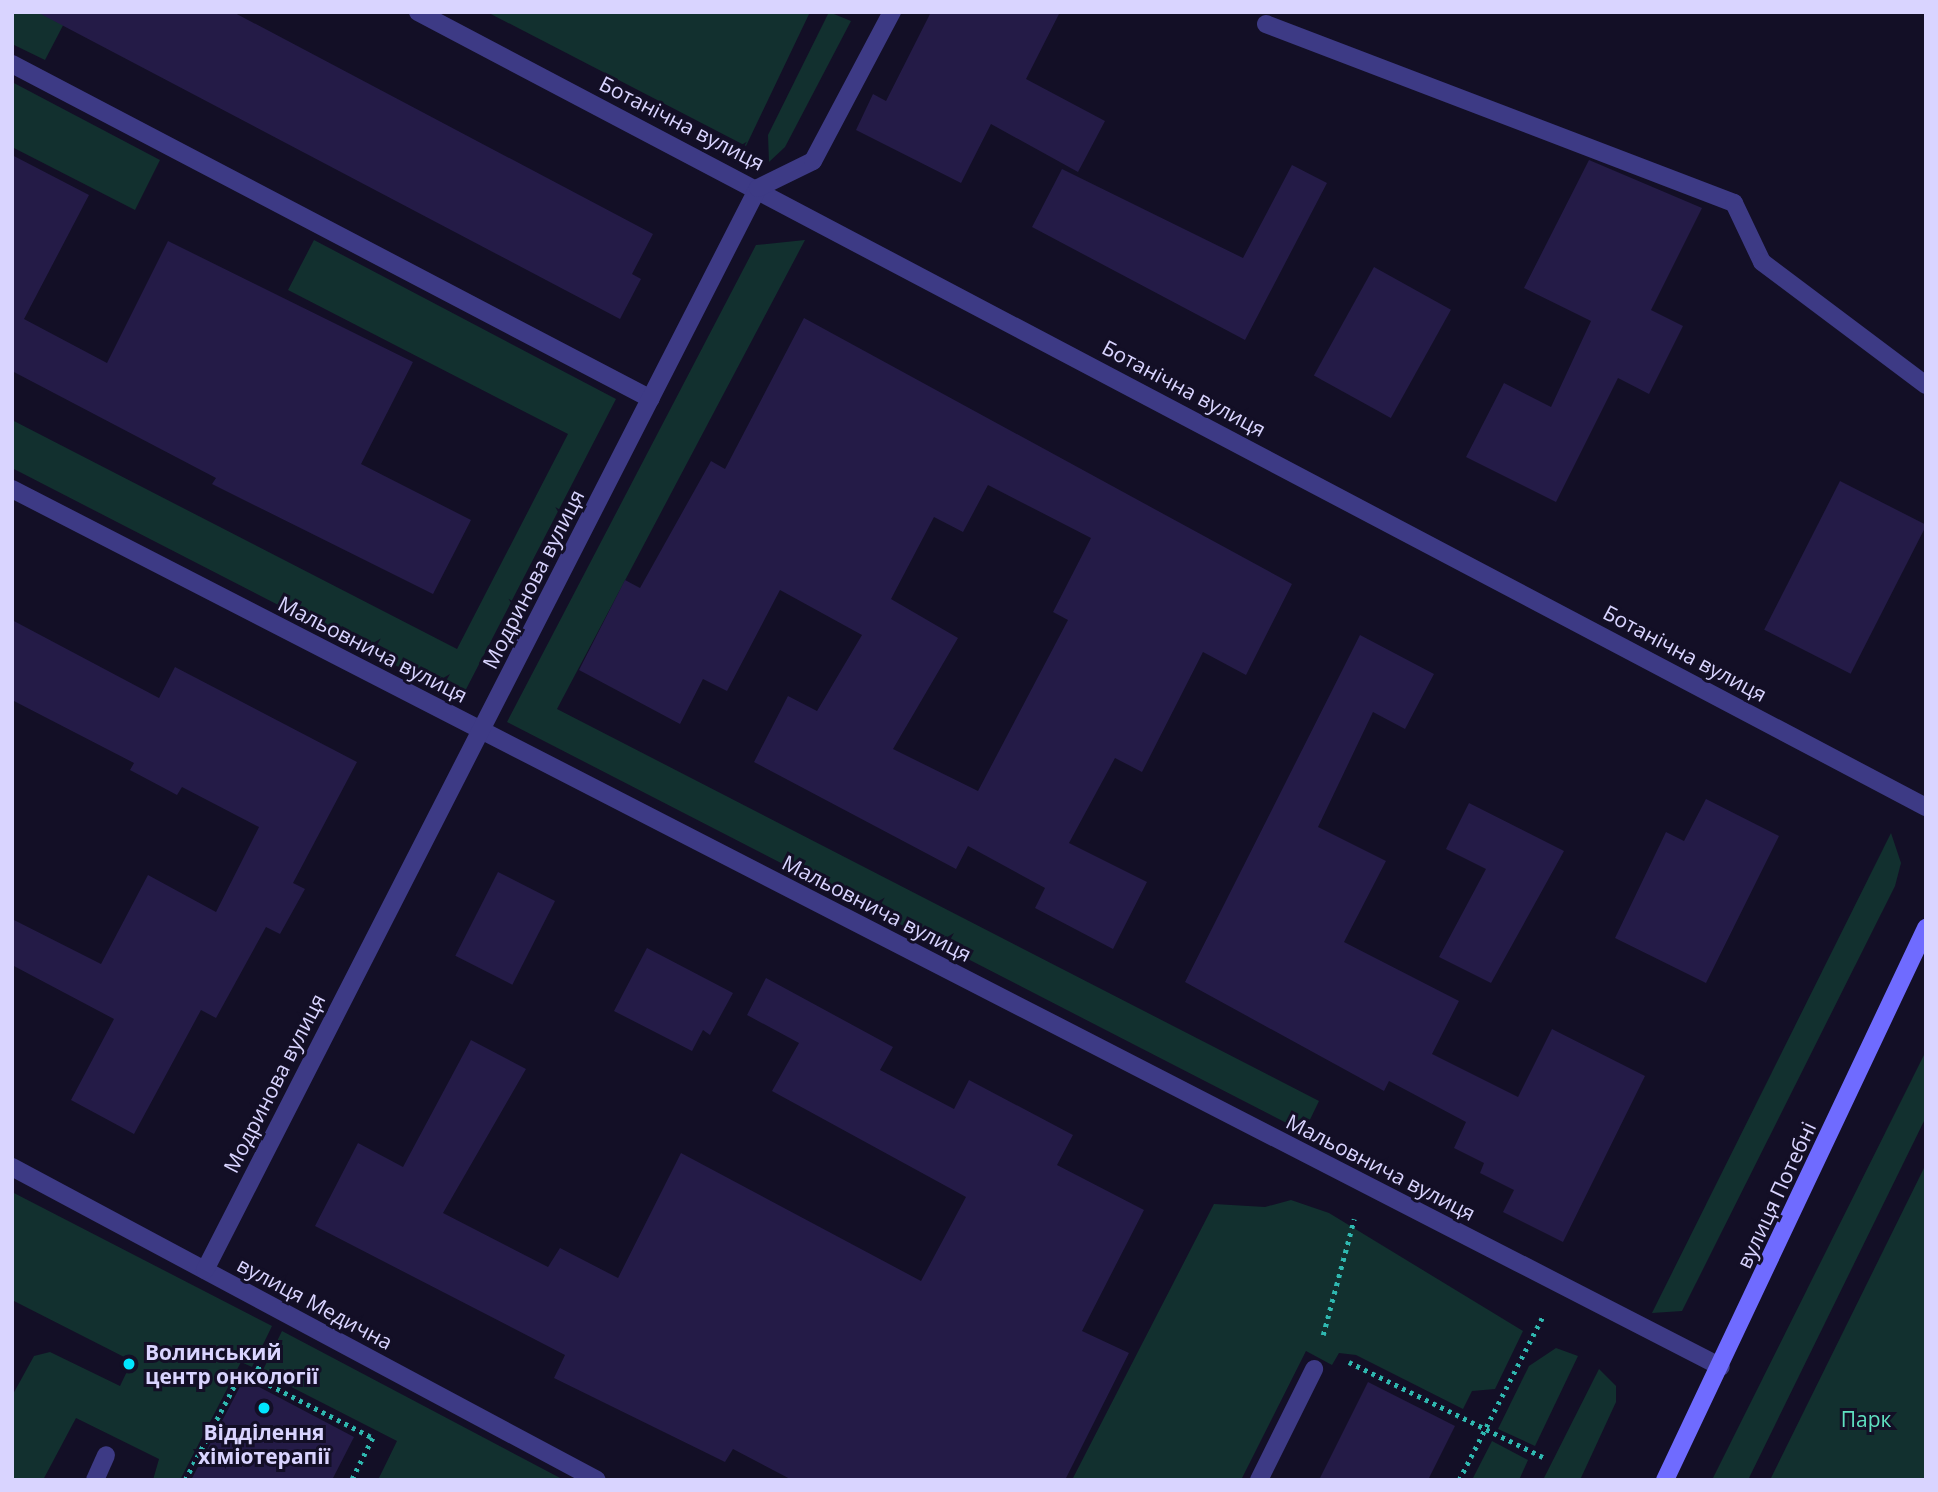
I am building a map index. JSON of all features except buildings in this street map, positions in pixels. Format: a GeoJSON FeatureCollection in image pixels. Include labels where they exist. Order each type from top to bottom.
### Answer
{"type":"FeatureCollection","features":[{"type":"Feature","properties":{"kind":"street","name":"Ботанічна вулиця"},"geometry":{"type":"LineString","coordinates":[[418,12],[758,187],[1926,807]]}},
{"type":"Feature","properties":{"kind":"street"},"geometry":{"type":"LineString","coordinates":[[758,187],[813,161],[892,12]]}},
{"type":"Feature","properties":{"kind":"street"},"geometry":{"type":"LineString","coordinates":[[1266,24],[1734,203],[1762,262],[1926,385]]}},
{"type":"Feature","properties":{"kind":"street"},"geometry":{"type":"LineString","coordinates":[[12,64],[651,399]]}},
{"type":"Feature","properties":{"kind":"street","name":"Модринова вулиця"},"geometry":{"type":"LineString","coordinates":[[205,1270],[758,187]]}},
{"type":"Feature","properties":{"kind":"street","name":"Мальовнича вулиця"},"geometry":{"type":"LineString","coordinates":[[12,489],[1721,1367]]}},
{"type":"Feature","properties":{"kind":"street","name":"вулиця Потебні"},"geometry":{"type":"LineString","coordinates":[[1665,1480],[1721,1367],[1926,928]]}},
{"type":"Feature","properties":{"kind":"street","name":"вулиця Медична"},"geometry":{"type":"LineString","coordinates":[[12,1167],[597,1480]]}},
{"type":"Feature","properties":{"kind":"street"},"geometry":{"type":"LineString","coordinates":[[1259,1480],[1314,1370]]}},
{"type":"Feature","properties":{"kind":"street"},"geometry":{"type":"LineString","coordinates":[[95,1480],[106,1455]]}},
{"type":"Feature","properties":{"kind":"path"},"geometry":{"type":"LineString","coordinates":[[1363,1184],[1314,1370],[1334,1370],[1345,1361],[1543,1457]]}},
{"type":"Feature","properties":{"kind":"path"},"geometry":{"type":"LineString","coordinates":[[1459,1480],[1560,1284]]}},
{"type":"Feature","properties":{"kind":"path"},"geometry":{"type":"LineString","coordinates":[[254,1377],[284,1312]]}},
{"type":"Feature","properties":{"kind":"path"},"geometry":{"type":"LineString","coordinates":[[185,1480],[242,1371],[373,1438],[352,1480]]}},
{"type":"Feature","properties":{"kind":"green space"},"geometry":{"type":"Polygon","coordinates":[[[12,12],[70,12],[45,60],[12,44],[12,12]]]}},
{"type":"Feature","properties":{"kind":"green space"},"geometry":{"type":"Polygon","coordinates":[[[487,12],[810,12],[746,146],[487,12]]]}},
{"type":"Feature","properties":{"kind":"green space"},"geometry":{"type":"Polygon","coordinates":[[[829,12],[851,21],[785,147],[769,162],[768,135],[829,12]]]}},
{"type":"Feature","properties":{"kind":"green space"},"geometry":{"type":"Polygon","coordinates":[[[12,82],[160,160],[135,210],[12,147],[12,82]]]}},
{"type":"Feature","properties":{"kind":"green space"},"geometry":{"type":"Polygon","coordinates":[[[314,240],[616,399],[461,699],[12,468],[12,420],[457,649],[568,434],[288,290],[314,240]]]}},
{"type":"Feature","properties":{"kind":"green space"},"geometry":{"type":"Polygon","coordinates":[[[805,240],[557,709],[1319,1101],[1304,1132],[507,722],[756,245],[805,240]]]}},
{"type":"Feature","properties":{"kind":"green space"},"geometry":{"type":"Polygon","coordinates":[[[1891,833],[1901,863],[1895,886],[1682,1311],[1652,1313],[1891,833]]]}},
{"type":"Feature","properties":{"kind":"green space"},"geometry":{"type":"Polygon","coordinates":[[[1926,1051],[1926,1117],[1748,1480],[1712,1480],[1926,1051]]]}},
{"type":"Feature","properties":{"kind":"green space","name":"Парк"},"geometry":{"type":"Polygon","coordinates":[[[1926,1164],[1926,1480],[1770,1480],[1926,1164]]]}},
{"type":"Feature","properties":{"kind":"green space"},"geometry":{"type":"Polygon","coordinates":[[[12,1192],[272,1326],[252,1367],[241,1362],[180,1480],[153,1480],[159,1459],[76,1418],[43,1480],[12,1480],[12,1396],[34,1356],[50,1352],[120,1386],[132,1361],[12,1300],[12,1192]]]}},
{"type":"Feature","properties":{"kind":"green space"},"geometry":{"type":"Polygon","coordinates":[[[1291,1200],[1329,1213],[1523,1331],[1495,1389],[1472,1391],[1463,1409],[1356,1355],[1339,1353],[1332,1365],[1306,1351],[1241,1480],[1072,1480],[1214,1204],[1265,1207],[1291,1200]]]}},
{"type":"Feature","properties":{"kind":"green space"},"geometry":{"type":"Polygon","coordinates":[[[282,1331],[564,1480],[378,1480],[397,1441],[262,1372],[282,1331]]]}},
{"type":"Feature","properties":{"kind":"green space"},"geometry":{"type":"Polygon","coordinates":[[[1556,1348],[1578,1356],[1535,1446],[1498,1429],[1529,1366],[1556,1348]]]}},
{"type":"Feature","properties":{"kind":"green space"},"geometry":{"type":"Polygon","coordinates":[[[1599,1369],[1616,1386],[1616,1402],[1580,1480],[1543,1480],[1599,1369]]]}},
{"type":"Feature","properties":{"kind":"green space"},"geometry":{"type":"Polygon","coordinates":[[[1492,1441],[1528,1460],[1519,1480],[1472,1480],[1492,1441]]]}},
{"type":"Feature","properties":{"kind":"place","name":"Волинський центр онкології"},"geometry":{"type":"Point","coordinates":[129,1364]}},
{"type":"Feature","properties":{"kind":"place","name":"Відділення хіміотерапії"},"geometry":{"type":"Point","coordinates":[264,1408]}}]}
